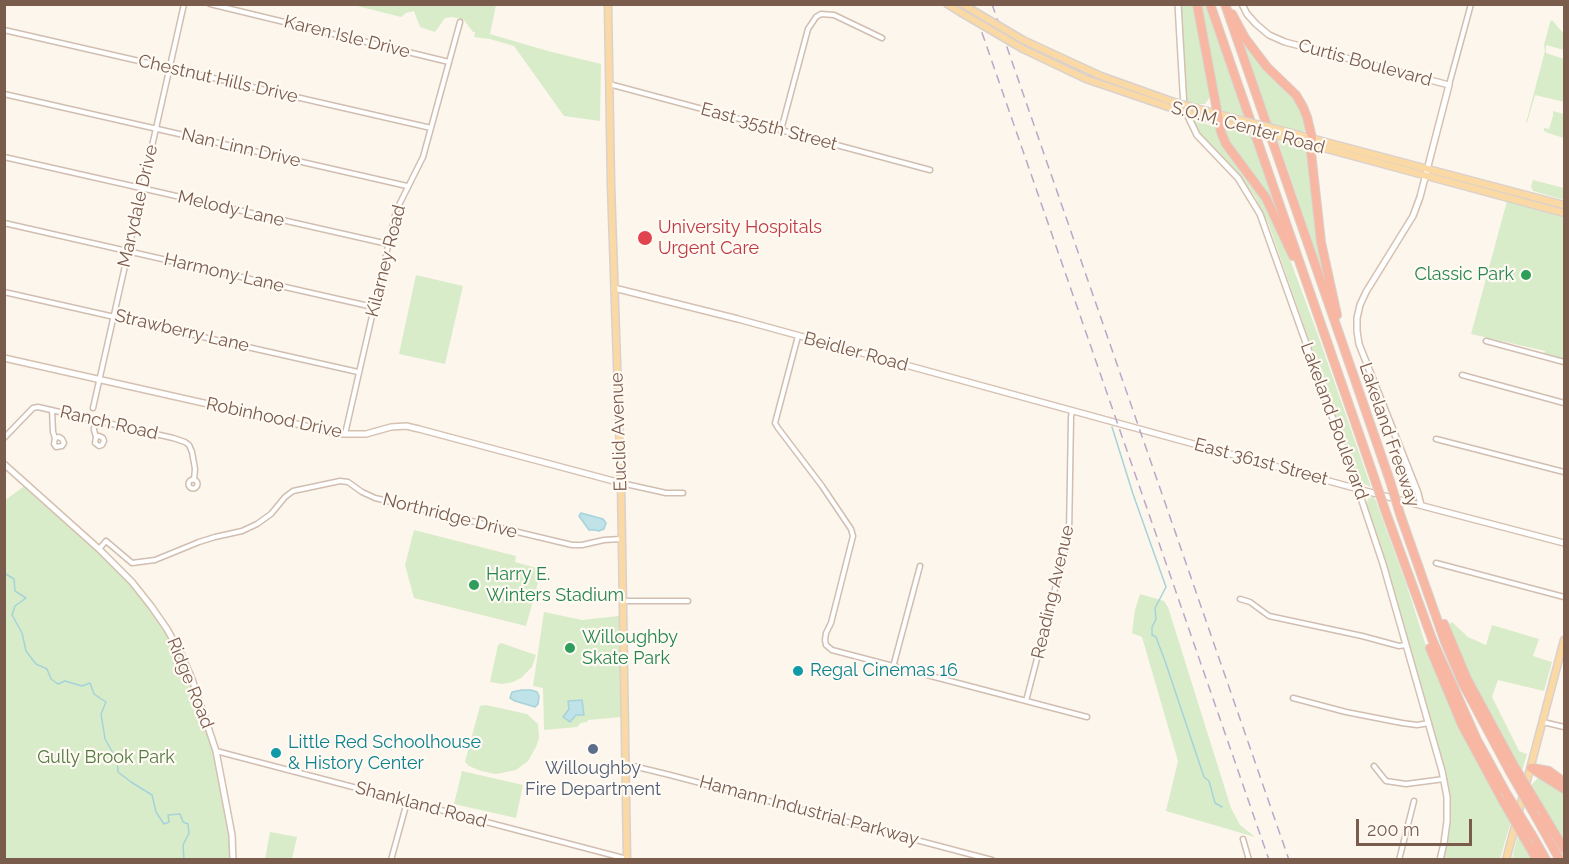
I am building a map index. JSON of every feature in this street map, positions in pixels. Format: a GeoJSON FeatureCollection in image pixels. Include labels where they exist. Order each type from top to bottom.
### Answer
{"type":"FeatureCollection","features":[{"type":"Feature","properties":{"kind":"highway"},"geometry":{"type":"LineString","coordinates":[[1197,4],[1221,132],[1226,144],[1266,198],[1279,225],[1342,384]]}},
{"type":"Feature","properties":{"kind":"highway","name":"Lakeland Freeway"},"geometry":{"type":"LineString","coordinates":[[1210,4],[1432,639],[1477,740],[1546,860]]}},
{"type":"Feature","properties":{"kind":"highway"},"geometry":{"type":"LineString","coordinates":[[1226,4],[1245,38],[1267,67],[1291,89],[1307,117],[1312,141],[1321,242],[1349,363]]}},
{"type":"Feature","properties":{"kind":"highway","name":"Lakeland Freeway"},"geometry":{"type":"LineString","coordinates":[[1226,4],[1445,642],[1463,684],[1560,860]]}},
{"type":"Feature","properties":{"kind":"highway"},"geometry":{"type":"LineString","coordinates":[[1408,575],[1415,603],[1443,683],[1462,725],[1537,860]]}},
{"type":"Feature","properties":{"kind":"highway"},"geometry":{"type":"LineString","coordinates":[[1511,768],[1539,807],[1564,849]]}},
{"type":"Feature","properties":{"kind":"highway"},"geometry":{"type":"LineString","coordinates":[[1531,768],[1549,771],[1564,782]]}},
{"type":"Feature","properties":{"kind":"highway"},"geometry":{"type":"LineString","coordinates":[[1531,768],[1564,789]]}},
{"type":"Feature","properties":{"kind":"main road","name":"Euclid Avenue"},"geometry":{"type":"LineString","coordinates":[[608,4],[621,483],[627,859]]}},
{"type":"Feature","properties":{"kind":"main road","name":"S.O.M. Center Road"},"geometry":{"type":"LineString","coordinates":[[947,4],[1023,49],[1086,80],[1199,116],[1229,117],[1288,132],[1312,141],[1564,213]]}},
{"type":"Feature","properties":{"kind":"main road","name":"S.O.M. Center Road"},"geometry":{"type":"LineString","coordinates":[[963,4],[1023,40],[1101,76],[1196,108],[1232,124],[1291,139],[1312,141]]}},
{"type":"Feature","properties":{"kind":"main road","name":"S.O.M. Center Road"},"geometry":{"type":"LineString","coordinates":[[1426,172],[1564,205]]}},
{"type":"Feature","properties":{"kind":"main road"},"geometry":{"type":"LineString","coordinates":[[1506,860],[1564,643]]}},
{"type":"Feature","properties":{"kind":"street","name":"Marydale Drive"},"geometry":{"type":"LineString","coordinates":[[93,408],[184,4]]}},
{"type":"Feature","properties":{"kind":"street","name":"Karen Isle Drive"},"geometry":{"type":"LineString","coordinates":[[210,4],[449,62]]}},
{"type":"Feature","properties":{"kind":"street","name":"Lakeland Boulevard"},"geometry":{"type":"LineString","coordinates":[[1178,4],[1184,108],[1197,135],[1238,178],[1260,214],[1383,564],[1444,779],[1447,821],[1440,860]]}},
{"type":"Feature","properties":{"kind":"street","name":"Curtis Boulevard"},"geometry":{"type":"LineString","coordinates":[[1242,4],[1256,24],[1269,35],[1285,42],[1449,86],[1413,216],[1366,292],[1357,318],[1359,344],[1421,504]]}},
{"type":"Feature","properties":{"kind":"street"},"geometry":{"type":"LineString","coordinates":[[1449,86],[1471,4]]}},
{"type":"Feature","properties":{"kind":"street"},"geometry":{"type":"LineString","coordinates":[[781,130],[808,29],[816,17],[821,14],[834,15],[882,38]]}},
{"type":"Feature","properties":{"kind":"street","name":"Kilarney Road"},"geometry":{"type":"LineString","coordinates":[[345,434],[396,211],[419,166],[460,22]]}},
{"type":"Feature","properties":{"kind":"street","name":"Chestnut Hills Drive"},"geometry":{"type":"LineString","coordinates":[[4,30],[431,128]]}},
{"type":"Feature","properties":{"kind":"street","name":"East 355th Street"},"geometry":{"type":"LineString","coordinates":[[609,84],[930,170]]}},
{"type":"Feature","properties":{"kind":"street","name":"Nan Linn Drive"},"geometry":{"type":"LineString","coordinates":[[4,94],[408,186]]}},
{"type":"Feature","properties":{"kind":"street","name":"Melody Lane"},"geometry":{"type":"LineString","coordinates":[[4,157],[388,244]]}},
{"type":"Feature","properties":{"kind":"street","name":"Harmony Lane"},"geometry":{"type":"LineString","coordinates":[[4,223],[373,307]]}},
{"type":"Feature","properties":{"kind":"street","name":"Beidler Road"},"geometry":{"type":"LineString","coordinates":[[614,288],[1098,417]]}},
{"type":"Feature","properties":{"kind":"street","name":"Strawberry Lane"},"geometry":{"type":"LineString","coordinates":[[4,292],[358,372]]}},
{"type":"Feature","properties":{"kind":"street"},"geometry":{"type":"LineString","coordinates":[[798,336],[775,423],[822,486],[851,529],[853,536],[831,623],[826,633],[826,645],[832,650],[1087,717]]}},
{"type":"Feature","properties":{"kind":"street"},"geometry":{"type":"LineString","coordinates":[[1486,341],[1564,362]]}},
{"type":"Feature","properties":{"kind":"street","name":"Robinhood Drive"},"geometry":{"type":"LineString","coordinates":[[4,358],[345,434],[366,434],[391,427],[413,428],[621,483],[666,493],[683,493]]}},
{"type":"Feature","properties":{"kind":"street"},"geometry":{"type":"LineString","coordinates":[[1462,375],[1564,403]]}},
{"type":"Feature","properties":{"kind":"street","name":"Ranch Road"},"geometry":{"type":"LineString","coordinates":[[4,438],[33,408],[52,410],[185,442],[192,452],[194,480]]}},
{"type":"Feature","properties":{"kind":"street"},"geometry":{"type":"LineString","coordinates":[[52,410],[55,438]]}},
{"type":"Feature","properties":{"kind":"street","name":"Reading Avenue"},"geometry":{"type":"LineString","coordinates":[[1026,701],[1069,536],[1072,410]]}},
{"type":"Feature","properties":{"kind":"street","name":"East 361st Street"},"geometry":{"type":"LineString","coordinates":[[1098,417],[1564,543]]}},
{"type":"Feature","properties":{"kind":"street"},"geometry":{"type":"LineString","coordinates":[[95,420],[96,437]]}},
{"type":"Feature","properties":{"kind":"street"},"geometry":{"type":"LineString","coordinates":[[1436,439],[1564,472]]}},
{"type":"Feature","properties":{"kind":"street","name":"Ridge Road"},"geometry":{"type":"LineString","coordinates":[[4,464],[99,549],[140,591],[167,629],[192,680],[216,751],[232,835],[233,860]]}},
{"type":"Feature","properties":{"kind":"street","name":"Northridge Drive"},"geometry":{"type":"LineString","coordinates":[[99,549],[106,541],[132,563],[155,560],[199,542],[242,531],[257,524],[271,514],[293,491],[340,481],[348,482],[375,498],[572,545],[621,539]]}},
{"type":"Feature","properties":{"kind":"street"},"geometry":{"type":"LineString","coordinates":[[1436,563],[1564,597]]}},
{"type":"Feature","properties":{"kind":"street"},"geometry":{"type":"LineString","coordinates":[[893,666],[920,566]]}},
{"type":"Feature","properties":{"kind":"street"},"geometry":{"type":"LineString","coordinates":[[1240,599],[1250,602],[1269,616],[1279,619],[1399,646],[1406,645]]}},
{"type":"Feature","properties":{"kind":"street"},"geometry":{"type":"LineString","coordinates":[[622,601],[688,601]]}},
{"type":"Feature","properties":{"kind":"street"},"geometry":{"type":"LineString","coordinates":[[1293,698],[1402,723],[1417,725],[1429,723]]}},
{"type":"Feature","properties":{"kind":"street"},"geometry":{"type":"LineString","coordinates":[[1543,722],[1564,727]]}},
{"type":"Feature","properties":{"kind":"street","name":"Shankland Road"},"geometry":{"type":"LineString","coordinates":[[216,751],[627,859]]}},
{"type":"Feature","properties":{"kind":"street","name":"Hamann Industrial Parkway"},"geometry":{"type":"LineString","coordinates":[[624,765],[679,777],[992,860]]}},
{"type":"Feature","properties":{"kind":"street"},"geometry":{"type":"LineString","coordinates":[[1374,766],[1386,781],[1406,784],[1444,779]]}},
{"type":"Feature","properties":{"kind":"street"},"geometry":{"type":"LineString","coordinates":[[391,860],[407,801]]}},
{"type":"Feature","properties":{"kind":"street"},"geometry":{"type":"LineString","coordinates":[[1399,860],[1414,801]]}},
{"type":"Feature","properties":{"kind":"street"},"geometry":{"type":"LineString","coordinates":[[1243,839],[1249,860]]}},
{"type":"Feature","properties":{"kind":"green space"},"geometry":{"type":"Polygon","coordinates":[[[448,4],[453,6],[454,4],[496,5],[490,34],[601,64],[600,121],[564,116],[514,46],[474,37],[475,32],[464,20],[445,18],[435,32],[420,27],[414,11],[401,17],[353,5],[448,4]]]}},
{"type":"Feature","properties":{"kind":"green space"},"geometry":{"type":"Polygon","coordinates":[[[1180,5],[1193,5],[1210,91],[1210,97],[1205,104],[1185,100],[1180,5]]]}},
{"type":"Feature","properties":{"kind":"green space"},"geometry":{"type":"Polygon","coordinates":[[[1200,5],[1205,5],[1245,118],[1219,108],[1200,5]]]}},
{"type":"Feature","properties":{"kind":"green space"},"geometry":{"type":"Polygon","coordinates":[[[1552,20],[1564,34],[1564,50],[1546,45],[1546,53],[1564,59],[1564,102],[1535,95],[1526,123],[1545,51],[1544,45],[1552,20]]]}},
{"type":"Feature","properties":{"kind":"green space"},"geometry":{"type":"Polygon","coordinates":[[[1241,35],[1300,104],[1306,125],[1305,131],[1271,124],[1241,35]]]}},
{"type":"Feature","properties":{"kind":"green space"},"geometry":{"type":"Polygon","coordinates":[[[1553,111],[1564,114],[1564,138],[1544,131],[1544,128],[1549,129],[1553,111]]]}},
{"type":"Feature","properties":{"kind":"green space"},"geometry":{"type":"Polygon","coordinates":[[[1191,119],[1215,127],[1264,198],[1282,238],[1318,335],[1371,487],[1358,481],[1269,225],[1254,195],[1198,132],[1191,119]]]}},
{"type":"Feature","properties":{"kind":"green space"},"geometry":{"type":"Polygon","coordinates":[[[1227,127],[1251,134],[1278,211],[1276,212],[1229,147],[1224,133],[1227,127]]]}},
{"type":"Feature","properties":{"kind":"green space"},"geometry":{"type":"Polygon","coordinates":[[[1278,141],[1308,148],[1325,279],[1278,141]]]}},
{"type":"Feature","properties":{"kind":"green space"},"geometry":{"type":"Polygon","coordinates":[[[1533,180],[1564,188],[1564,200],[1533,191],[1531,186],[1533,180]]]}},
{"type":"Feature","properties":{"kind":"green space","name":"Classic Park"},"geometry":{"type":"Polygon","coordinates":[[[1507,201],[1564,217],[1564,360],[1544,355],[1545,351],[1471,334],[1507,201]]]}},
{"type":"Feature","properties":{"kind":"green space"},"geometry":{"type":"Polygon","coordinates":[[[416,275],[463,286],[445,364],[399,354],[416,275]]]}},
{"type":"Feature","properties":{"kind":"green space","name":"Gully Brook Park"},"geometry":{"type":"Polygon","coordinates":[[[27,484],[140,591],[182,656],[216,751],[232,835],[233,859],[5,859],[4,501],[27,484]]]}},
{"type":"Feature","properties":{"kind":"green space"},"geometry":{"type":"Polygon","coordinates":[[[1373,496],[1407,586],[1425,643],[1457,724],[1511,821],[1500,859],[1443,859],[1450,807],[1445,773],[1366,504],[1373,496]]]}},
{"type":"Feature","properties":{"kind":"green space","name":"Harry E. Winters Stadium"},"geometry":{"type":"Polygon","coordinates":[[[414,530],[516,556],[515,562],[540,569],[526,626],[414,598],[405,565],[414,530]]]}},
{"type":"Feature","properties":{"kind":"green space"},"geometry":{"type":"Polygon","coordinates":[[[1140,594],[1164,601],[1168,607],[1231,808],[1240,825],[1255,837],[1166,811],[1178,761],[1142,637],[1132,633],[1140,594]]]}},
{"type":"Feature","properties":{"kind":"green space"},"geometry":{"type":"Polygon","coordinates":[[[544,612],[582,620],[619,616],[622,717],[588,720],[577,727],[544,730],[543,688],[533,686],[544,612]]]}},
{"type":"Feature","properties":{"kind":"green space"},"geometry":{"type":"Polygon","coordinates":[[[1452,622],[1468,637],[1486,645],[1492,625],[1539,639],[1533,656],[1552,662],[1544,691],[1498,680],[1492,697],[1519,751],[1527,754],[1522,771],[1492,721],[1464,662],[1448,625],[1452,622]]]}},
{"type":"Feature","properties":{"kind":"green space"},"geometry":{"type":"Polygon","coordinates":[[[501,643],[536,655],[532,667],[521,678],[502,684],[490,682],[498,645],[501,643]]]}},
{"type":"Feature","properties":{"kind":"green space"},"geometry":{"type":"Polygon","coordinates":[[[486,705],[527,714],[538,724],[539,738],[536,747],[528,761],[516,770],[496,774],[481,771],[465,762],[480,706],[486,705]]]}},
{"type":"Feature","properties":{"kind":"green space"},"geometry":{"type":"Polygon","coordinates":[[[462,771],[523,785],[516,818],[454,804],[462,771]]]}},
{"type":"Feature","properties":{"kind":"green space"},"geometry":{"type":"Polygon","coordinates":[[[1538,778],[1564,793],[1564,845],[1530,788],[1538,778]]]}},
{"type":"Feature","properties":{"kind":"green space"},"geometry":{"type":"Polygon","coordinates":[[[270,832],[297,837],[292,859],[265,859],[270,832]]]}},
{"type":"Feature","properties":{"kind":"green space"},"geometry":{"type":"Polygon","coordinates":[[[1518,834],[1534,859],[1512,859],[1518,834]]]}},
{"type":"Feature","properties":{"kind":"water"},"geometry":{"type":"Polygon","coordinates":[[[581,513],[603,519],[606,523],[604,529],[589,530],[579,516],[581,513]]]}},
{"type":"Feature","properties":{"kind":"water"},"geometry":{"type":"Polygon","coordinates":[[[522,690],[537,692],[538,704],[535,707],[510,698],[512,692],[522,690]]]}},
{"type":"Feature","properties":{"kind":"water"},"geometry":{"type":"Polygon","coordinates":[[[582,700],[584,715],[576,715],[570,722],[563,717],[569,709],[568,701],[582,700]]]}},
{"type":"Feature","properties":{"kind":"waterway"},"geometry":{"type":"LineString","coordinates":[[1112,427],[1166,587],[1155,608],[1156,619],[1152,627],[1152,635],[1156,637],[1165,661],[1204,777],[1209,781],[1215,803],[1222,807]]}},
{"type":"Feature","properties":{"kind":"waterway"},"geometry":{"type":"LineString","coordinates":[[4,573],[14,579],[15,591],[26,598],[15,606],[12,615],[22,633],[26,651],[36,664],[47,669],[51,679],[58,684],[65,681],[82,686],[90,683],[94,694],[106,702],[101,714],[105,739],[117,760],[118,772],[152,795],[156,812],[164,824],[169,822],[168,815],[180,814],[183,822],[188,824],[189,833],[183,845],[184,860]]}},
{"type":"Feature","properties":{"kind":"railway"},"geometry":{"type":"LineString","coordinates":[[972,4],[1269,860]]}},
{"type":"Feature","properties":{"kind":"railway"},"geometry":{"type":"LineString","coordinates":[[992,4],[1289,860]]}},
{"type":"Feature","properties":{"kind":"place","name":"University Hospitals Urgent Care"},"geometry":{"type":"Point","coordinates":[645,238]}},
{"type":"Feature","properties":{"kind":"place","name":"Classic Park"},"geometry":{"type":"Point","coordinates":[1526,275]}},
{"type":"Feature","properties":{"kind":"place","name":"Harry E. Winters Stadium"},"geometry":{"type":"Point","coordinates":[474,585]}},
{"type":"Feature","properties":{"kind":"place","name":"Willoughby Skate Park"},"geometry":{"type":"Point","coordinates":[570,648]}},
{"type":"Feature","properties":{"kind":"place","name":"Regal Cinemas 16"},"geometry":{"type":"Point","coordinates":[798,671]}},
{"type":"Feature","properties":{"kind":"place","name":"Willoughby Fire Department"},"geometry":{"type":"Point","coordinates":[593,749]}},
{"type":"Feature","properties":{"kind":"place","name":"Little Red Schoolhouse & History Center"},"geometry":{"type":"Point","coordinates":[276,753]}}]}
